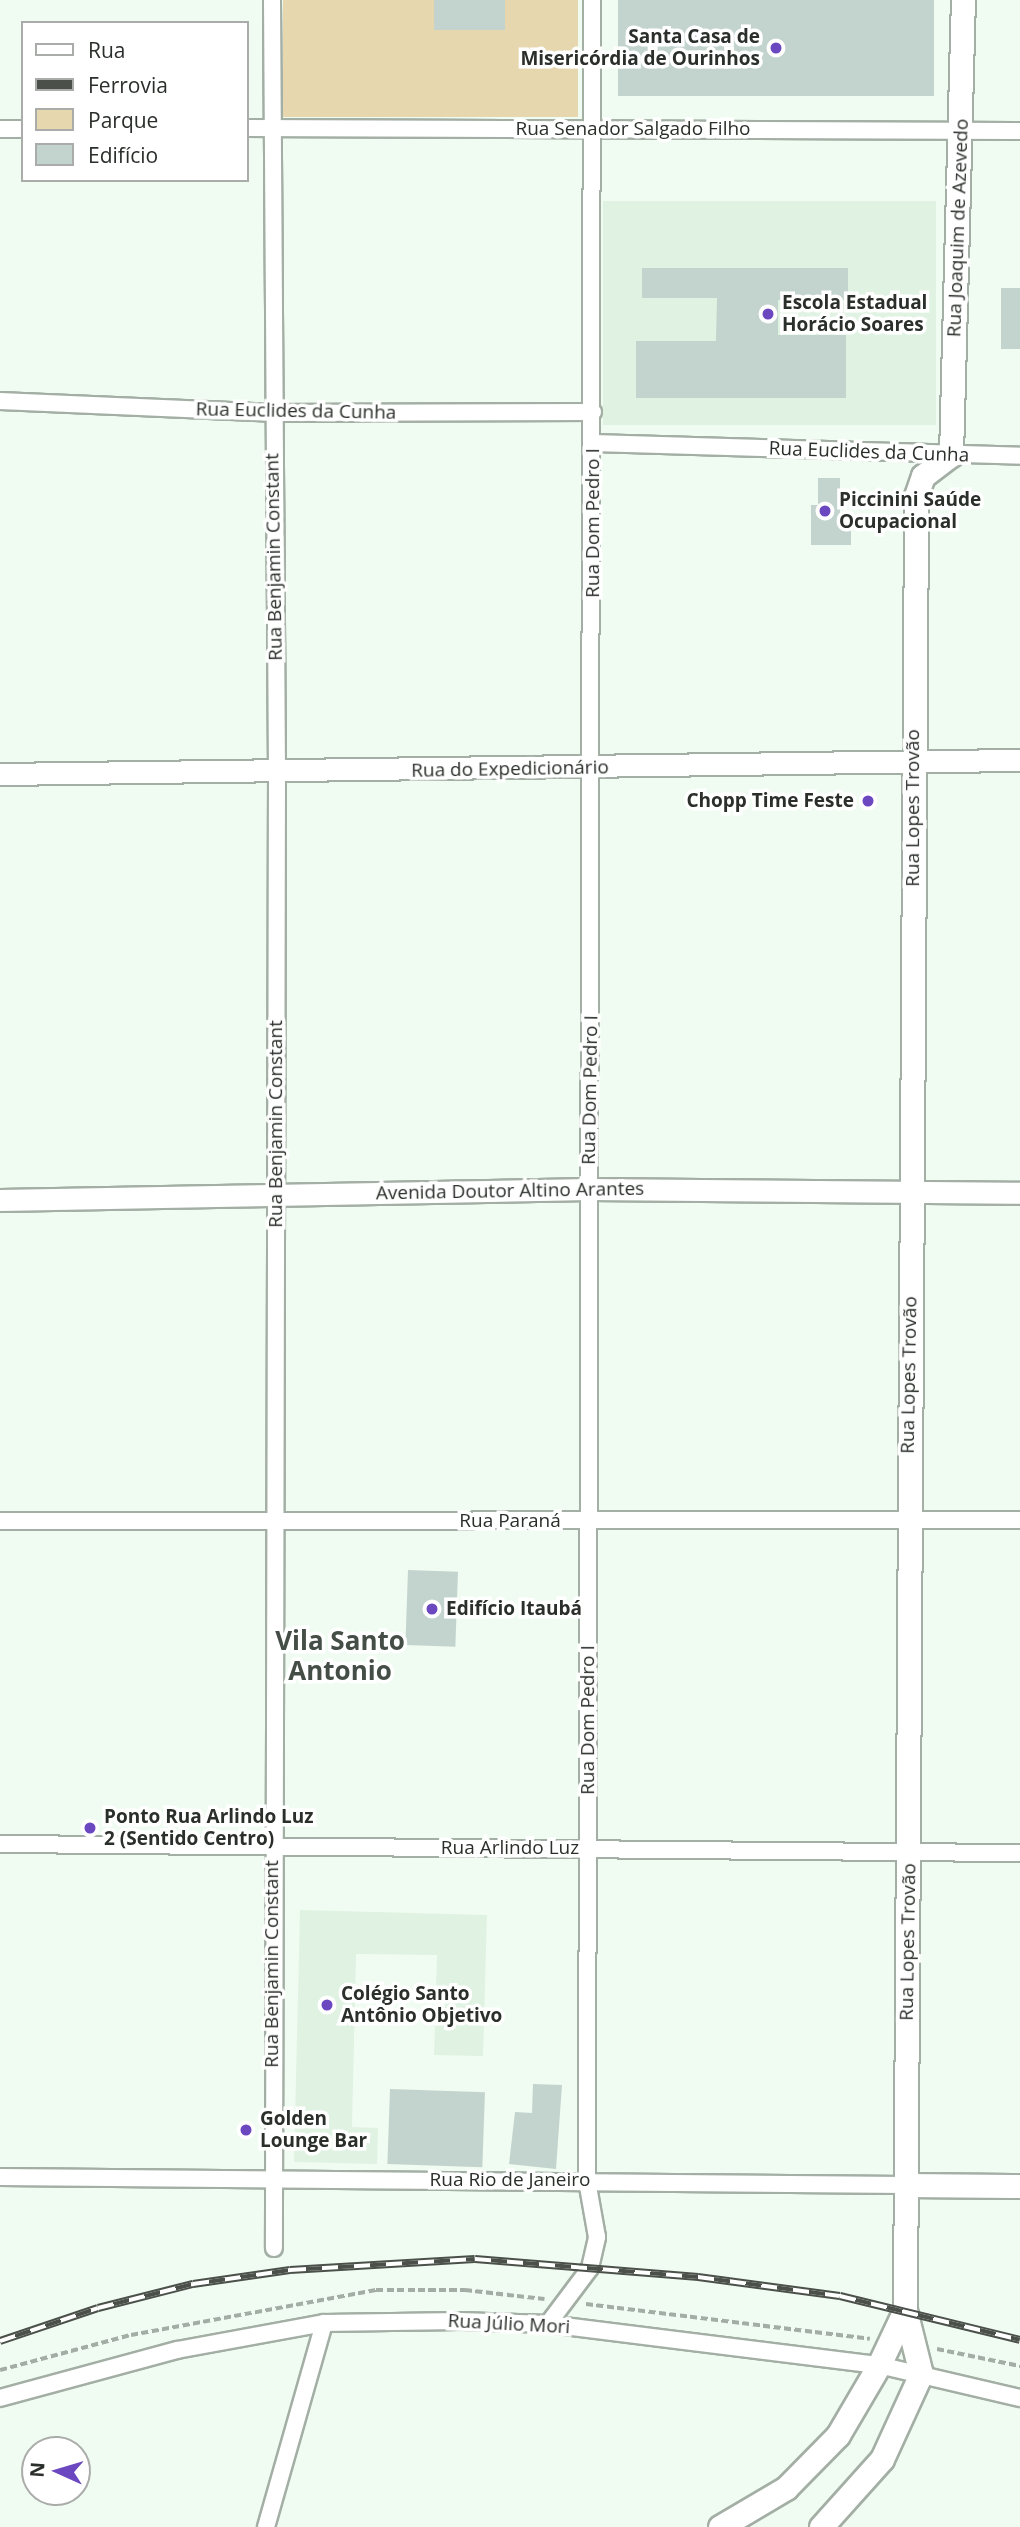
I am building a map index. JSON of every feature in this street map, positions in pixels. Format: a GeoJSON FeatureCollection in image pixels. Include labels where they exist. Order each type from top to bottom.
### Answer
{"type":"FeatureCollection","features":[{"type":"Feature","properties":{"kind":"main road","name":"Rua Joaquim de Azevedo"},"geometry":{"type":"LineString","coordinates":[[951,455],[962,131],[962,0]]}},
{"type":"Feature","properties":{"kind":"main road","name":"Rua Lopes Trovão"},"geometry":{"type":"LineString","coordinates":[[905,2310],[910,1852],[908,1520],[916,496],[923,476],[951,455]]}},
{"type":"Feature","properties":{"kind":"main road","name":"Rua Rio de Janeiro"},"geometry":{"type":"LineString","coordinates":[[905,2185],[1020,2186]]}},
{"type":"Feature","properties":{"kind":"main road"},"geometry":{"type":"LineString","coordinates":[[720,2527],[786,2488],[829,2444],[879,2365],[905,2310]]}},
{"type":"Feature","properties":{"kind":"main road"},"geometry":{"type":"LineString","coordinates":[[821,2527],[882,2459],[921,2374],[905,2310]]}},
{"type":"Feature","properties":{"kind":"street","name":"Rua Benjamin Constant"},"geometry":{"type":"LineString","coordinates":[[272,0],[272,413],[277,772],[271,2178],[274,2248]]}},
{"type":"Feature","properties":{"kind":"street","name":"Rua Dom Pedro I"},"geometry":{"type":"LineString","coordinates":[[548,2324],[590,2268],[597,2237],[587,2181],[589,1189],[593,768],[592,0]]}},
{"type":"Feature","properties":{"kind":"street","name":"Rua Senador Salgado Filho"},"geometry":{"type":"LineString","coordinates":[[248,128],[1020,131]]}},
{"type":"Feature","properties":{"kind":"street"},"geometry":{"type":"LineString","coordinates":[[0,130],[21,129]]}},
{"type":"Feature","properties":{"kind":"street","name":"Rua Euclides da Cunha"},"geometry":{"type":"LineString","coordinates":[[0,401],[272,413],[593,412]]}},
{"type":"Feature","properties":{"kind":"street","name":"Rua Euclides da Cunha"},"geometry":{"type":"LineString","coordinates":[[593,443],[1020,456]]}},
{"type":"Feature","properties":{"kind":"street","name":"Rua do Expedicionário"},"geometry":{"type":"LineString","coordinates":[[0,774],[593,768],[1020,760]]}},
{"type":"Feature","properties":{"kind":"street","name":"Avenida Doutor Altino Arantes"},"geometry":{"type":"LineString","coordinates":[[0,1200],[589,1189],[1020,1193]]}},
{"type":"Feature","properties":{"kind":"street","name":"Rua Paraná"},"geometry":{"type":"LineString","coordinates":[[0,1521],[1020,1520]]}},
{"type":"Feature","properties":{"kind":"street","name":"Rua Arlindo Luz"},"geometry":{"type":"LineString","coordinates":[[0,1844],[1020,1853]]}},
{"type":"Feature","properties":{"kind":"street","name":"Rua Rio de Janeiro"},"geometry":{"type":"LineString","coordinates":[[0,2177],[905,2185]]}},
{"type":"Feature","properties":{"kind":"street"},"geometry":{"type":"LineString","coordinates":[[266,2527],[324,2323]]}},
{"type":"Feature","properties":{"kind":"street","name":"Rua Júlio Mori"},"geometry":{"type":"LineString","coordinates":[[0,2398],[177,2350],[324,2323],[548,2324],[879,2365],[1020,2398]]}},
{"type":"Feature","properties":{"kind":"shaded area","name":"Escola Estadual Horácio Soares"},"geometry":{"type":"Polygon","coordinates":[[[603,201],[936,201],[936,425],[603,425],[603,201]]]}},
{"type":"Feature","properties":{"kind":"shaded area","name":"Colégio Santo Antônio Objetivo"},"geometry":{"type":"Polygon","coordinates":[[[300,1910],[487,1915],[483,2056],[434,2055],[437,1955],[356,1954],[352,2127],[378,2128],[377,2164],[294,2162],[300,1910]]]}},
{"type":"Feature","properties":{"kind":"green space"},"geometry":{"type":"Polygon","coordinates":[[[283,0],[578,0],[578,117],[283,117],[283,0]]]}},
{"type":"Feature","properties":{"kind":"building"},"geometry":{"type":"Polygon","coordinates":[[[434,0],[505,0],[505,30],[434,30],[434,0]]]}},
{"type":"Feature","properties":{"kind":"building","name":"Santa Casa de Misericórdia de Ourinhos"},"geometry":{"type":"Polygon","coordinates":[[[618,0],[934,0],[934,96],[618,96],[618,0]]]}},
{"type":"Feature","properties":{"kind":"building"},"geometry":{"type":"Polygon","coordinates":[[[642,268],[848,268],[848,300],[778,300],[778,335],[846,335],[846,398],[636,398],[636,341],[716,341],[717,298],[642,298],[642,268]]]}},
{"type":"Feature","properties":{"kind":"building"},"geometry":{"type":"Polygon","coordinates":[[[1001,288],[1020,288],[1020,349],[1001,349],[1001,288]]]}},
{"type":"Feature","properties":{"kind":"building","name":"Piccinini Saúde Ocupacional"},"geometry":{"type":"Polygon","coordinates":[[[818,478],[840,478],[840,518],[851,518],[851,545],[811,545],[811,505],[818,505],[818,478]]]}},
{"type":"Feature","properties":{"kind":"building","name":"Edifício Itaubá"},"geometry":{"type":"Polygon","coordinates":[[[408,1570],[458,1572],[455,1647],[405,1645],[408,1570]]]}},
{"type":"Feature","properties":{"kind":"building"},"geometry":{"type":"Polygon","coordinates":[[[533,2084],[562,2085],[556,2169],[509,2164],[515,2112],[532,2113],[533,2084]]]}},
{"type":"Feature","properties":{"kind":"building"},"geometry":{"type":"Polygon","coordinates":[[[390,2089],[485,2092],[482,2167],[387,2164],[390,2089]]]}},
{"type":"Feature","properties":{"kind":"railway"},"geometry":{"type":"LineString","coordinates":[[0,2341],[98,2308],[193,2284],[290,2270],[475,2259],[698,2277],[840,2296],[1020,2340]]}},
{"type":"Feature","properties":{"kind":"place","name":"Santa Casa de Misericórdia de Ourinhos"},"geometry":{"type":"Point","coordinates":[776,48]}},
{"type":"Feature","properties":{"kind":"place","name":"Escola Estadual Horácio Soares"},"geometry":{"type":"Point","coordinates":[768,314]}},
{"type":"Feature","properties":{"kind":"place","name":"Piccinini Saúde Ocupacional"},"geometry":{"type":"Point","coordinates":[825,511]}},
{"type":"Feature","properties":{"kind":"place","name":"Chopp Time Feste"},"geometry":{"type":"Point","coordinates":[868,801]}},
{"type":"Feature","properties":{"kind":"place","name":"Edifício Itaubá"},"geometry":{"type":"Point","coordinates":[432,1609]}},
{"type":"Feature","properties":{"kind":"place","name":"Ponto Rua Arlindo Luz 2 (Sentido Centro)"},"geometry":{"type":"Point","coordinates":[90,1828]}},
{"type":"Feature","properties":{"kind":"place","name":"Colégio Santo Antônio Objetivo"},"geometry":{"type":"Point","coordinates":[327,2005]}},
{"type":"Feature","properties":{"kind":"place","name":"Golden Lounge Bar"},"geometry":{"type":"Point","coordinates":[246,2130]}},
{"type":"Feature","properties":{"kind":"district","name":"Vila Santo Antonio"},"geometry":{"type":"Point","coordinates":[340,1656]}}]}
